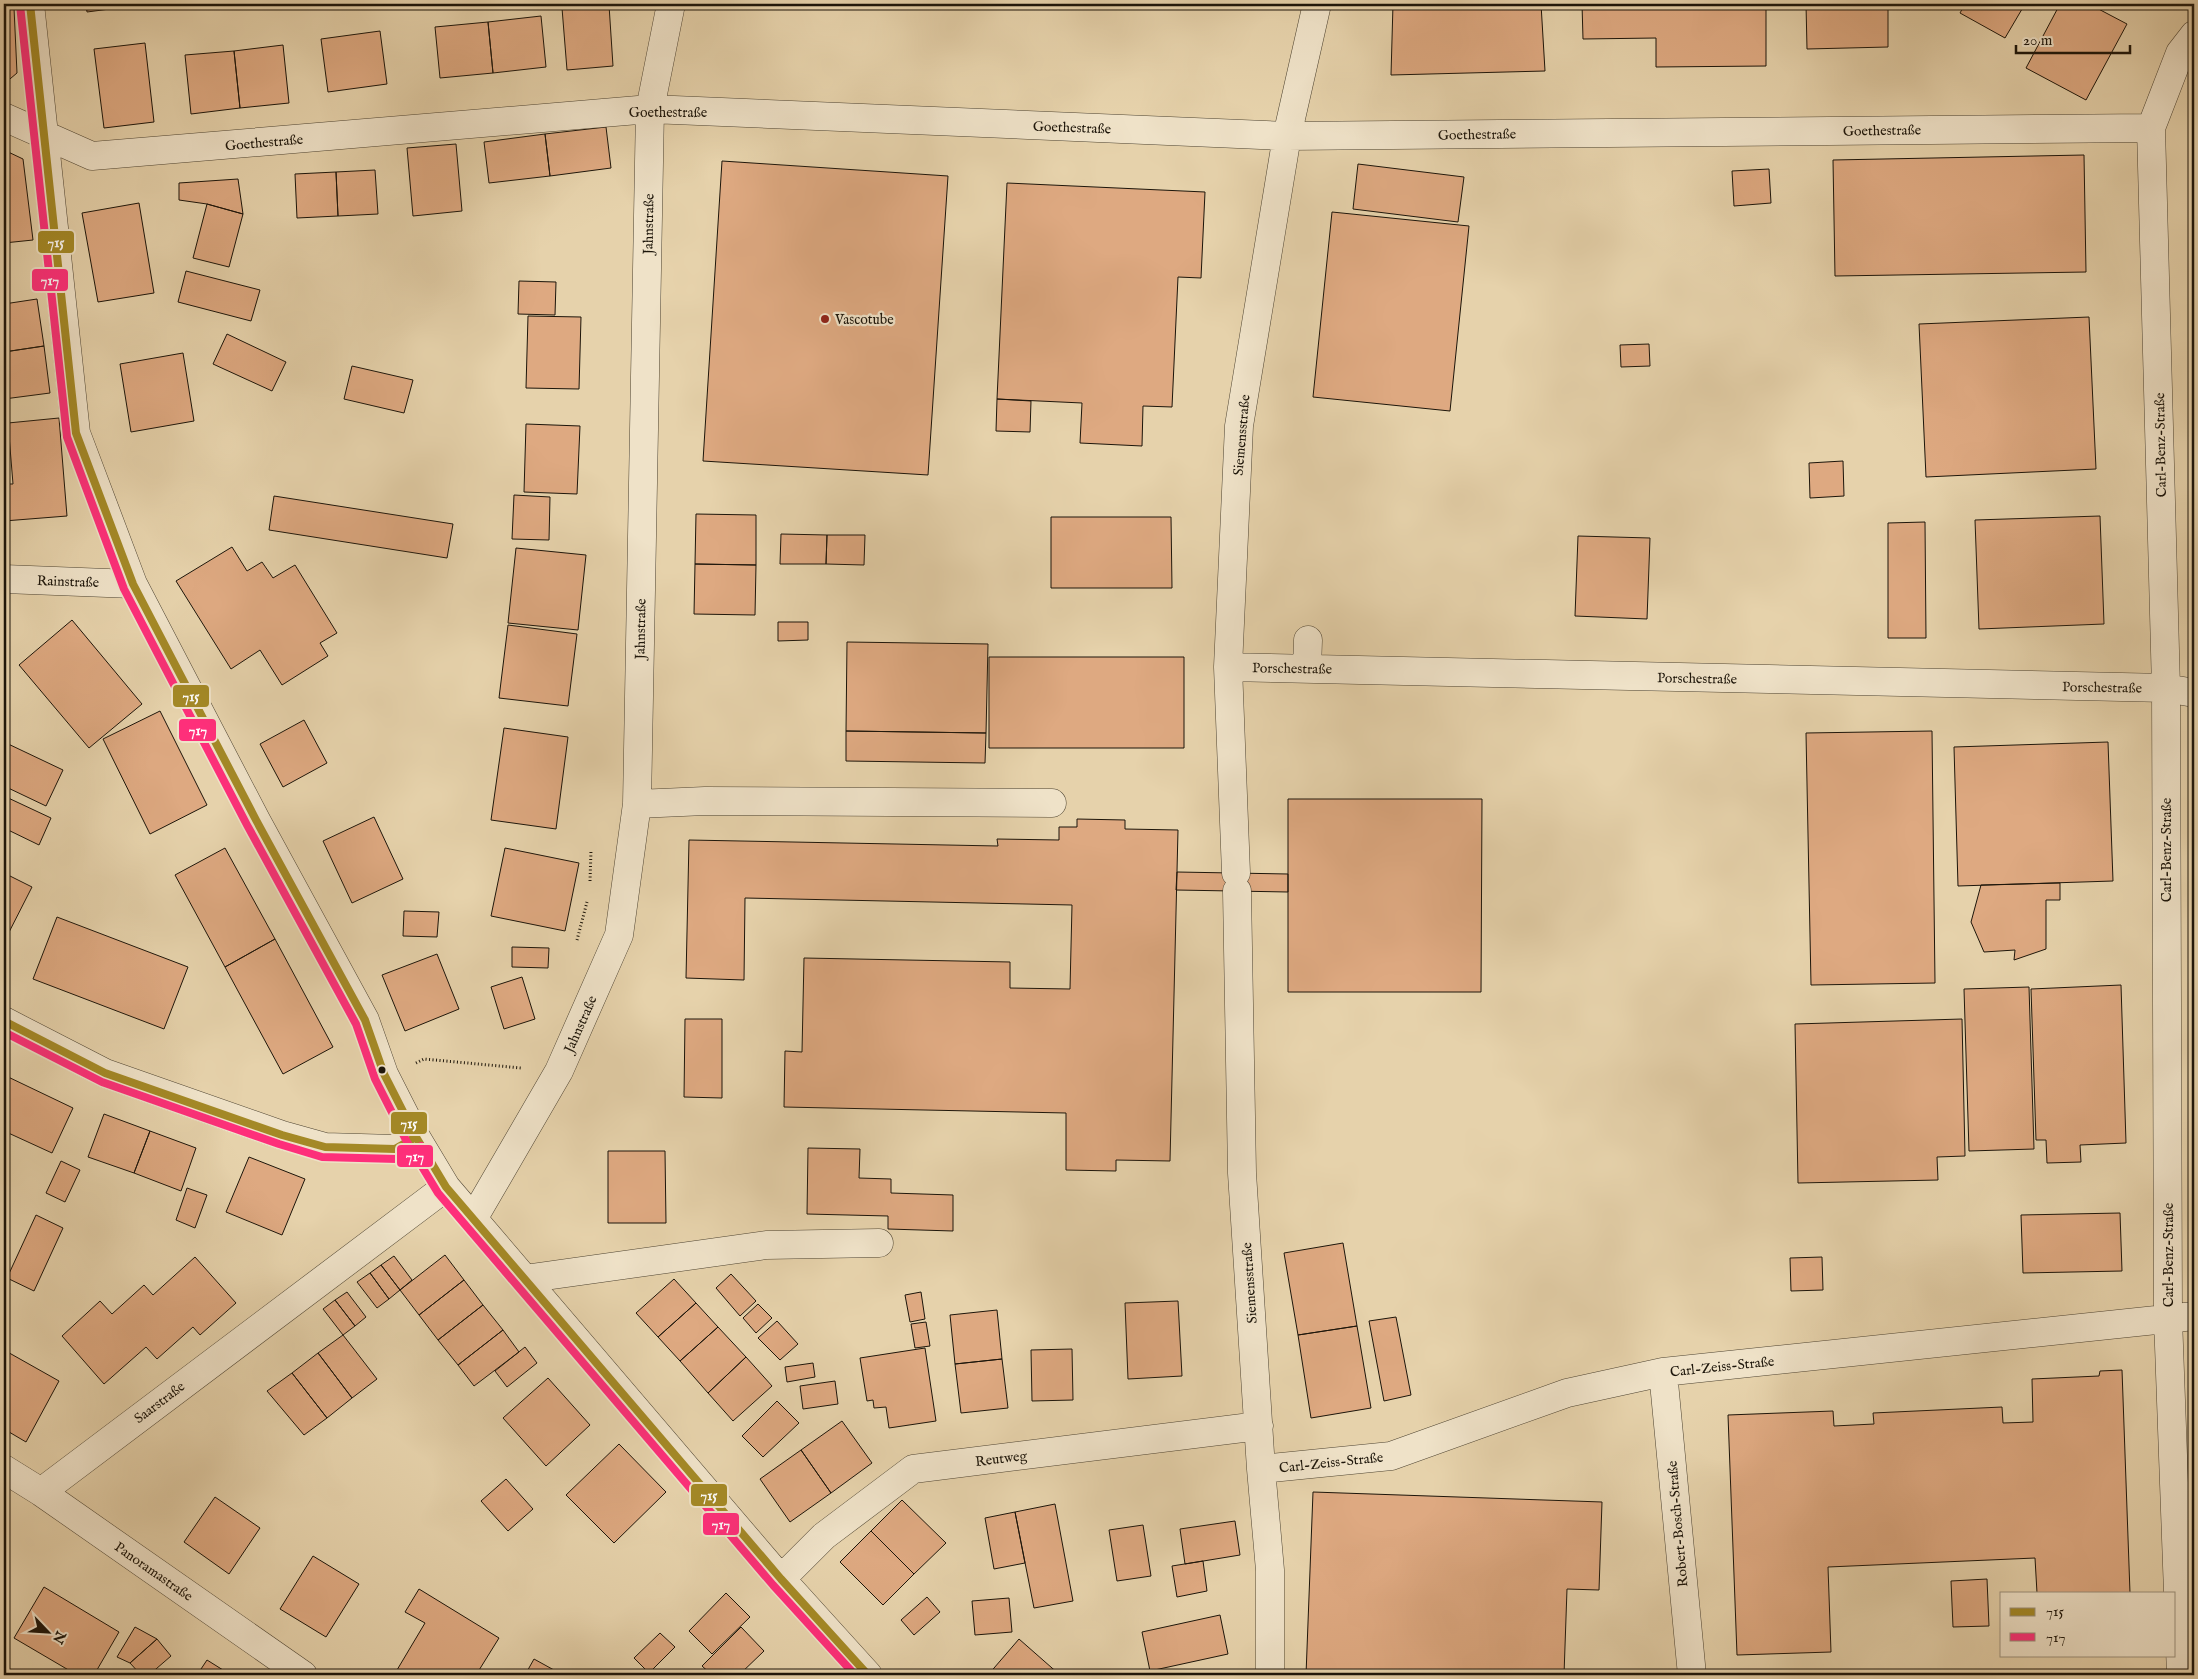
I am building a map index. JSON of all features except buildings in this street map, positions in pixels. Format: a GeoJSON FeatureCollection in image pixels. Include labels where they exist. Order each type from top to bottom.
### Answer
{"type":"FeatureCollection","features":[{"type":"Feature","properties":{"kind":"street"},"geometry":{"type":"LineString","coordinates":[[30,4],[76,433],[133,584],[256,820],[365,1020],[384,1074],[416,1137],[446,1187],[781,1579],[868,1675]]}},
{"type":"Feature","properties":{"kind":"street","name":"Jahnstraße"},"geometry":{"type":"LineString","coordinates":[[473,1219],[559,1072],[619,936],[637,804],[650,110],[671,4]]}},
{"type":"Feature","properties":{"kind":"street","name":"Siemensstraße"},"geometry":{"type":"LineString","coordinates":[[1270,1675],[1270,1570],[1261,1469],[1242,1174],[1237,882],[1228,667],[1239,426],[1287,136],[1317,4]]}},
{"type":"Feature","properties":{"kind":"street","name":"Carl-Benz-Straße"},"geometry":{"type":"LineString","coordinates":[[2181,1675],[2181,1317],[2152,128],[2180,52],[2194,35]]}},
{"type":"Feature","properties":{"kind":"street","name":"Goethestraße"},"geometry":{"type":"LineString","coordinates":[[4,116],[92,156],[650,110],[1287,136],[2152,128]]}},
{"type":"Feature","properties":{"kind":"street","name":"Rainstraße"},"geometry":{"type":"LineString","coordinates":[[4,579],[133,584]]}},
{"type":"Feature","properties":{"kind":"street"},"geometry":{"type":"LineString","coordinates":[[1307,668],[1308,640]]}},
{"type":"Feature","properties":{"kind":"street","name":"Porschestraße"},"geometry":{"type":"LineString","coordinates":[[1228,667],[2166,688],[2194,693]]}},
{"type":"Feature","properties":{"kind":"street"},"geometry":{"type":"LineString","coordinates":[[637,804],[705,801],[1052,802]]}},
{"type":"Feature","properties":{"kind":"street"},"geometry":{"type":"LineString","coordinates":[[4,1021],[105,1073],[282,1135],[325,1147],[395,1148],[416,1137]]}},
{"type":"Feature","properties":{"kind":"street","name":"Saarstraße"},"geometry":{"type":"LineString","coordinates":[[41,1492],[446,1187]]}},
{"type":"Feature","properties":{"kind":"street"},"geometry":{"type":"LineString","coordinates":[[524,1279],[766,1245],[879,1243]]}},
{"type":"Feature","properties":{"kind":"street","name":"Carl-Zeiss-Straße"},"geometry":{"type":"LineString","coordinates":[[1261,1469],[1391,1456],[1567,1393],[1663,1372],[2181,1317]]}},
{"type":"Feature","properties":{"kind":"street","name":"Robert-Bosch-Straße"},"geometry":{"type":"LineString","coordinates":[[1663,1372],[1692,1675]]}},
{"type":"Feature","properties":{"kind":"street","name":"Reutweg"},"geometry":{"type":"LineString","coordinates":[[781,1579],[824,1536],[913,1469],[1259,1426]]}},
{"type":"Feature","properties":{"kind":"street","name":"Panoramastraße"},"geometry":{"type":"LineString","coordinates":[[4,1469],[41,1492],[303,1675]]}},
{"type":"Feature","properties":{"kind":"path"},"geometry":{"type":"LineString","coordinates":[[590,883],[591,850]]}},
{"type":"Feature","properties":{"kind":"path"},"geometry":{"type":"LineString","coordinates":[[575,949],[587,901]]}},
{"type":"Feature","properties":{"kind":"path"},"geometry":{"type":"LineString","coordinates":[[410,1066],[424,1059],[529,1069]]}},
{"type":"Feature","properties":{"kind":"transit line","name":"715"},"geometry":{"type":"LineString","coordinates":[[30,4],[76,433],[133,584],[256,820],[365,1020],[384,1074],[416,1137],[446,1187],[781,1579],[868,1675]]}},
{"type":"Feature","properties":{"kind":"transit line","name":"717"},"geometry":{"type":"LineString","coordinates":[[20,5],[67,437],[124,589],[247,825],[356,1024],[375,1079],[407,1142],[438,1193],[773,1585],[855,1675]]}},
{"type":"Feature","properties":{"kind":"transit line","name":"715"},"geometry":{"type":"LineString","coordinates":[[4,1021],[105,1073],[282,1135],[325,1147],[395,1149],[416,1137]]}},
{"type":"Feature","properties":{"kind":"transit line","name":"717"},"geometry":{"type":"LineString","coordinates":[[4,1032],[102,1082],[279,1144],[322,1157],[397,1159],[421,1146]]}},
{"type":"Feature","properties":{"kind":"place","name":"Vascotube"},"geometry":{"type":"Point","coordinates":[825,319]}}]}
